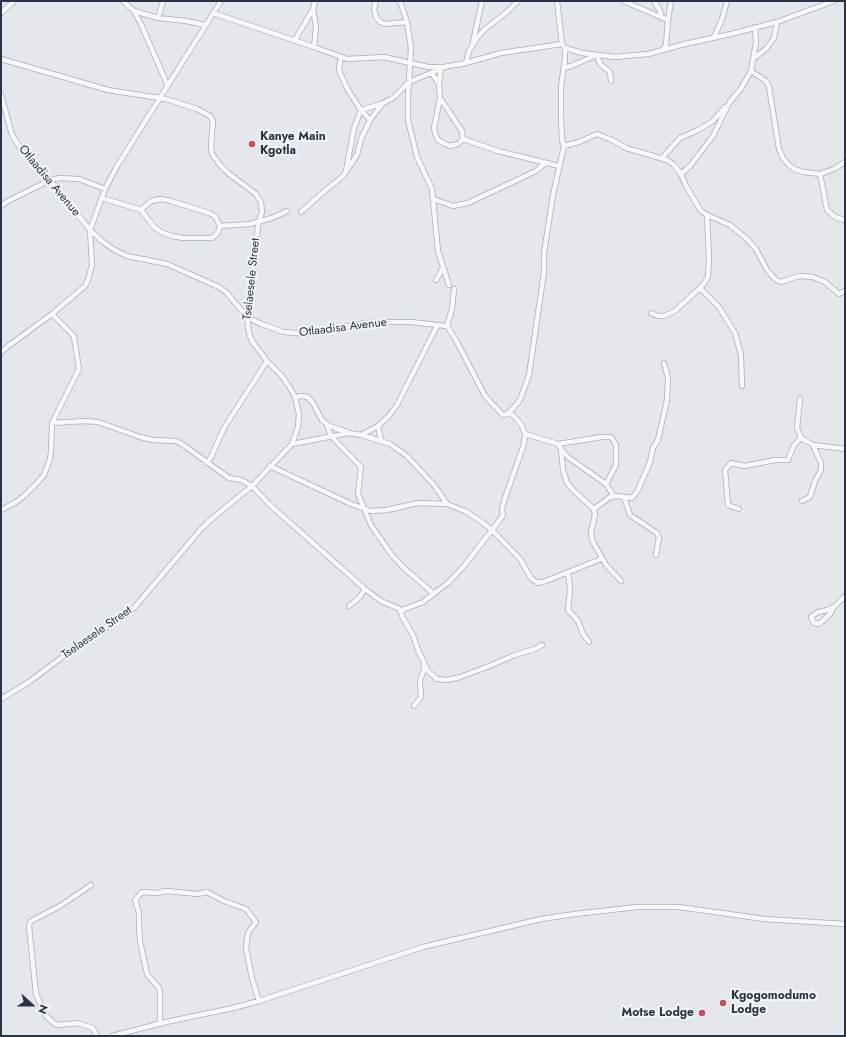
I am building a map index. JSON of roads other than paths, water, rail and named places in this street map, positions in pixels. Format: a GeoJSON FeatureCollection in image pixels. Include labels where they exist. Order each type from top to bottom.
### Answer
{"type":"FeatureCollection","features":[{"type":"Feature","properties":{"kind":"street"},"geometry":{"type":"LineString","coordinates":[[1,13],[14,1]]}},
{"type":"Feature","properties":{"kind":"street"},"geometry":{"type":"LineString","coordinates":[[123,1],[134,11],[141,24],[167,84]]}},
{"type":"Feature","properties":{"kind":"street"},"geometry":{"type":"LineString","coordinates":[[158,18],[163,1]]}},
{"type":"Feature","properties":{"kind":"street"},"geometry":{"type":"LineString","coordinates":[[1,353],[52,314],[85,286],[92,265],[90,230],[105,189],[117,166],[160,98],[167,84],[221,1]]}},
{"type":"Feature","properties":{"kind":"street"},"geometry":{"type":"LineString","coordinates":[[294,40],[313,9],[315,1]]}},
{"type":"Feature","properties":{"kind":"street"},"geometry":{"type":"LineString","coordinates":[[376,1],[374,9],[376,17],[380,22],[389,24],[407,22]]}},
{"type":"Feature","properties":{"kind":"street"},"geometry":{"type":"LineString","coordinates":[[400,1],[407,22],[411,48],[408,120],[411,138],[416,158],[432,189],[437,243],[449,285]]}},
{"type":"Feature","properties":{"kind":"street"},"geometry":{"type":"LineString","coordinates":[[466,63],[472,45],[482,1]]}},
{"type":"Feature","properties":{"kind":"street"},"geometry":{"type":"LineString","coordinates":[[472,45],[485,29],[507,12],[518,1]]}},
{"type":"Feature","properties":{"kind":"street"},"geometry":{"type":"LineString","coordinates":[[454,289],[452,309],[447,326],[456,340],[485,396],[491,404],[503,414],[509,413],[520,400],[529,375],[544,272],[544,253],[553,195],[564,146],[562,140],[561,87],[565,59],[557,1]]}},
{"type":"Feature","properties":{"kind":"street"},"geometry":{"type":"LineString","coordinates":[[623,1],[668,20]]}},
{"type":"Feature","properties":{"kind":"street"},"geometry":{"type":"LineString","coordinates":[[654,1],[662,18]]}},
{"type":"Feature","properties":{"kind":"street"},"geometry":{"type":"LineString","coordinates":[[664,49],[666,45],[671,1]]}},
{"type":"Feature","properties":{"kind":"street"},"geometry":{"type":"LineString","coordinates":[[714,37],[722,19],[727,1]]}},
{"type":"Feature","properties":{"kind":"street"},"geometry":{"type":"LineString","coordinates":[[345,173],[352,137],[357,118],[361,110],[383,104],[393,98],[409,82],[443,68],[501,53],[564,46],[573,51],[597,55],[615,57],[632,56],[778,22],[831,2]]}},
{"type":"Feature","properties":{"kind":"street"},"geometry":{"type":"LineString","coordinates":[[313,9],[316,27],[314,47]]}},
{"type":"Feature","properties":{"kind":"street"},"geometry":{"type":"LineString","coordinates":[[134,11],[158,18],[205,25]]}},
{"type":"Feature","properties":{"kind":"street"},"geometry":{"type":"LineString","coordinates":[[214,12],[353,60],[384,57],[428,67],[443,68]]}},
{"type":"Feature","properties":{"kind":"street"},"geometry":{"type":"LineString","coordinates":[[754,58],[766,49],[774,38],[778,22]]}},
{"type":"Feature","properties":{"kind":"street"},"geometry":{"type":"LineString","coordinates":[[662,158],[680,138],[712,122],[742,87],[751,71],[754,58],[756,43],[755,27]]}},
{"type":"Feature","properties":{"kind":"street"},"geometry":{"type":"LineString","coordinates":[[563,68],[597,55]]}},
{"type":"Feature","properties":{"kind":"street"},"geometry":{"type":"LineString","coordinates":[[597,55],[600,64],[610,72],[611,81]]}},
{"type":"Feature","properties":{"kind":"street"},"geometry":{"type":"LineString","coordinates":[[341,57],[340,73],[361,110],[370,120]]}},
{"type":"Feature","properties":{"kind":"street","name":"Tselaesele Street"},"geometry":{"type":"LineString","coordinates":[[1,59],[108,90],[160,98],[197,109],[210,116],[213,121],[211,146],[212,154],[224,169],[256,194],[261,202],[262,212],[259,221],[254,253],[253,280],[247,317],[250,337],[266,361],[281,375],[289,386],[295,396],[298,414],[298,427],[292,444],[252,486],[201,529],[134,608],[116,622],[85,640],[29,682],[1,699]]}},
{"type":"Feature","properties":{"kind":"street"},"geometry":{"type":"LineString","coordinates":[[443,68],[439,84],[440,98],[434,128],[438,140],[450,146],[458,144],[463,139]]}},
{"type":"Feature","properties":{"kind":"street"},"geometry":{"type":"LineString","coordinates":[[751,71],[766,81],[769,87],[779,149],[783,158],[794,169],[820,174],[834,169],[845,162]]}},
{"type":"Feature","properties":{"kind":"street"},"geometry":{"type":"LineString","coordinates":[[432,73],[439,84]]}},
{"type":"Feature","properties":{"kind":"street","name":"Otlaadisa Avenue"},"geometry":{"type":"LineString","coordinates":[[1,94],[12,135],[21,149],[50,180],[90,230],[107,245],[127,256],[167,264],[219,287],[226,292],[247,317],[261,324],[295,334],[317,333],[364,323],[411,322],[447,326]]}},
{"type":"Feature","properties":{"kind":"street"},"geometry":{"type":"LineString","coordinates":[[440,98],[460,127],[463,139]]}},
{"type":"Feature","properties":{"kind":"street"},"geometry":{"type":"LineString","coordinates":[[682,174],[690,166],[712,136],[729,103]]}},
{"type":"Feature","properties":{"kind":"street"},"geometry":{"type":"LineString","coordinates":[[301,212],[345,173],[357,155],[361,139],[370,120],[383,104]]}},
{"type":"Feature","properties":{"kind":"street"},"geometry":{"type":"LineString","coordinates":[[564,146],[579,142],[597,134],[632,150],[662,158],[674,165],[682,174],[686,186],[701,211],[730,225],[747,239],[756,250],[767,270],[776,280],[781,282],[799,276],[813,277],[825,282],[839,294],[845,291]]}},
{"type":"Feature","properties":{"kind":"street"},"geometry":{"type":"LineString","coordinates":[[352,137],[361,139]]}},
{"type":"Feature","properties":{"kind":"street"},"geometry":{"type":"LineString","coordinates":[[463,139],[498,151],[559,166]]}},
{"type":"Feature","properties":{"kind":"street"},"geometry":{"type":"LineString","coordinates":[[433,199],[452,206],[468,203],[536,172],[545,163]]}},
{"type":"Feature","properties":{"kind":"street"},"geometry":{"type":"LineString","coordinates":[[820,174],[827,210],[835,217],[845,220]]}},
{"type":"Feature","properties":{"kind":"street"},"geometry":{"type":"LineString","coordinates":[[1,206],[50,180],[60,178],[70,177],[105,189]]}},
{"type":"Feature","properties":{"kind":"street"},"geometry":{"type":"LineString","coordinates":[[102,198],[141,210],[156,228],[163,233],[172,236],[183,238],[212,238],[218,233],[220,226],[215,216],[171,201],[161,199],[151,200],[141,210]]}},
{"type":"Feature","properties":{"kind":"street"},"geometry":{"type":"LineString","coordinates":[[220,226],[240,225],[259,221],[272,218],[287,211]]}},
{"type":"Feature","properties":{"kind":"street"},"geometry":{"type":"LineString","coordinates":[[651,313],[658,316],[669,314],[676,310],[700,288],[709,273],[707,215]]}},
{"type":"Feature","properties":{"kind":"street"},"geometry":{"type":"LineString","coordinates":[[436,280],[443,268]]}},
{"type":"Feature","properties":{"kind":"street"},"geometry":{"type":"LineString","coordinates":[[700,288],[719,307],[735,333],[741,355],[742,386]]}},
{"type":"Feature","properties":{"kind":"street"},"geometry":{"type":"LineString","coordinates":[[1,510],[24,496],[44,475],[50,459],[52,423],[78,374],[79,365],[74,337],[52,314]]}},
{"type":"Feature","properties":{"kind":"street"},"geometry":{"type":"LineString","coordinates":[[361,435],[378,426],[397,404],[437,326]]}},
{"type":"Feature","properties":{"kind":"street"},"geometry":{"type":"LineString","coordinates":[[1,348],[7,347]]}},
{"type":"Feature","properties":{"kind":"street"},"geometry":{"type":"LineString","coordinates":[[207,463],[224,428],[266,361]]}},
{"type":"Feature","properties":{"kind":"street"},"geometry":{"type":"LineString","coordinates":[[594,510],[604,501],[614,496],[632,498],[638,490],[650,462],[653,448],[658,440],[668,393],[668,378],[664,363]]}},
{"type":"Feature","properties":{"kind":"street"},"geometry":{"type":"LineString","coordinates":[[295,396],[308,397],[322,420],[326,423],[342,431],[381,440],[399,449],[434,485],[447,504]]}},
{"type":"Feature","properties":{"kind":"street"},"geometry":{"type":"LineString","coordinates":[[800,399],[797,428],[801,438],[813,445],[845,449]]}},
{"type":"Feature","properties":{"kind":"street"},"geometry":{"type":"LineString","coordinates":[[52,423],[84,421],[98,422],[153,440],[176,441],[229,478],[241,480],[252,486],[270,505],[365,589],[381,601],[400,610],[404,610],[423,602],[449,582],[464,566],[503,515],[502,509],[524,444],[525,434],[518,420],[509,413]]}},
{"type":"Feature","properties":{"kind":"street"},"geometry":{"type":"LineString","coordinates":[[326,423],[331,436],[361,467],[362,470],[358,494],[371,525],[391,554],[404,568],[434,594]]}},
{"type":"Feature","properties":{"kind":"street"},"geometry":{"type":"LineString","coordinates":[[378,426],[381,440]]}},
{"type":"Feature","properties":{"kind":"street"},"geometry":{"type":"LineString","coordinates":[[292,444],[349,433]]}},
{"type":"Feature","properties":{"kind":"street"},"geometry":{"type":"LineString","coordinates":[[525,434],[558,444],[602,437],[612,438],[616,445],[616,465],[606,484]]}},
{"type":"Feature","properties":{"kind":"street"},"geometry":{"type":"LineString","coordinates":[[739,509],[728,505],[725,470],[731,463],[745,466],[775,460],[788,460],[794,445],[801,438]]}},
{"type":"Feature","properties":{"kind":"street"},"geometry":{"type":"LineString","coordinates":[[558,444],[561,449],[573,460],[606,484],[614,496]]}},
{"type":"Feature","properties":{"kind":"street"},"geometry":{"type":"LineString","coordinates":[[802,501],[810,497],[815,481],[821,470],[821,463],[813,445]]}},
{"type":"Feature","properties":{"kind":"street"},"geometry":{"type":"LineString","coordinates":[[561,449],[563,470],[567,483],[594,510],[595,515],[591,532],[592,540],[602,559],[621,581]]}},
{"type":"Feature","properties":{"kind":"street"},"geometry":{"type":"LineString","coordinates":[[270,466],[345,502],[371,511],[387,510],[418,503],[447,504],[465,511],[492,530],[520,559],[531,578],[535,581],[542,582],[602,559]]}},
{"type":"Feature","properties":{"kind":"street"},"geometry":{"type":"LineString","coordinates":[[624,497],[630,515],[657,533],[659,537],[656,555]]}},
{"type":"Feature","properties":{"kind":"street"},"geometry":{"type":"LineString","coordinates":[[567,572],[570,591],[568,610],[578,621],[583,634],[589,642]]}},
{"type":"Feature","properties":{"kind":"street"},"geometry":{"type":"LineString","coordinates":[[348,606],[359,598],[365,589]]}},
{"type":"Feature","properties":{"kind":"street"},"geometry":{"type":"LineString","coordinates":[[834,606],[830,614],[819,624],[814,623],[811,617],[818,612],[827,610],[834,606],[845,596]]}},
{"type":"Feature","properties":{"kind":"street"},"geometry":{"type":"LineString","coordinates":[[400,610],[413,634],[424,664],[432,676],[437,679],[447,680],[480,670],[542,645]]}},
{"type":"Feature","properties":{"kind":"street"},"geometry":{"type":"LineString","coordinates":[[414,706],[421,697],[420,680],[424,670],[424,664]]}},
{"type":"Feature","properties":{"kind":"street"},"geometry":{"type":"LineString","coordinates":[[91,885],[60,906],[33,920],[30,922],[29,926],[36,994],[46,1016],[54,1024],[59,1025],[77,1023],[93,1028],[97,1036]]}},
{"type":"Feature","properties":{"kind":"street"},"geometry":{"type":"LineString","coordinates":[[160,1024],[159,988],[147,974],[140,941],[139,913],[135,900],[142,892],[157,893],[166,891],[198,894],[207,892],[224,901],[246,909],[256,922],[248,933],[246,948],[252,978],[259,1001]]}},
{"type":"Feature","properties":{"kind":"street"},"geometry":{"type":"LineString","coordinates":[[112,1036],[259,1001],[423,947],[541,919],[637,906],[680,907],[764,919],[845,924]]}},
{"type":"Feature","properties":{"kind":"place","name":"Kanye Main Kgotla"},"geometry":{"type":"Point","coordinates":[252,144]}},
{"type":"Feature","properties":{"kind":"place","name":"Kgogomodumo Lodge"},"geometry":{"type":"Point","coordinates":[723,1003]}},
{"type":"Feature","properties":{"kind":"place","name":"Motse Lodge"},"geometry":{"type":"Point","coordinates":[702,1013]}}]}
